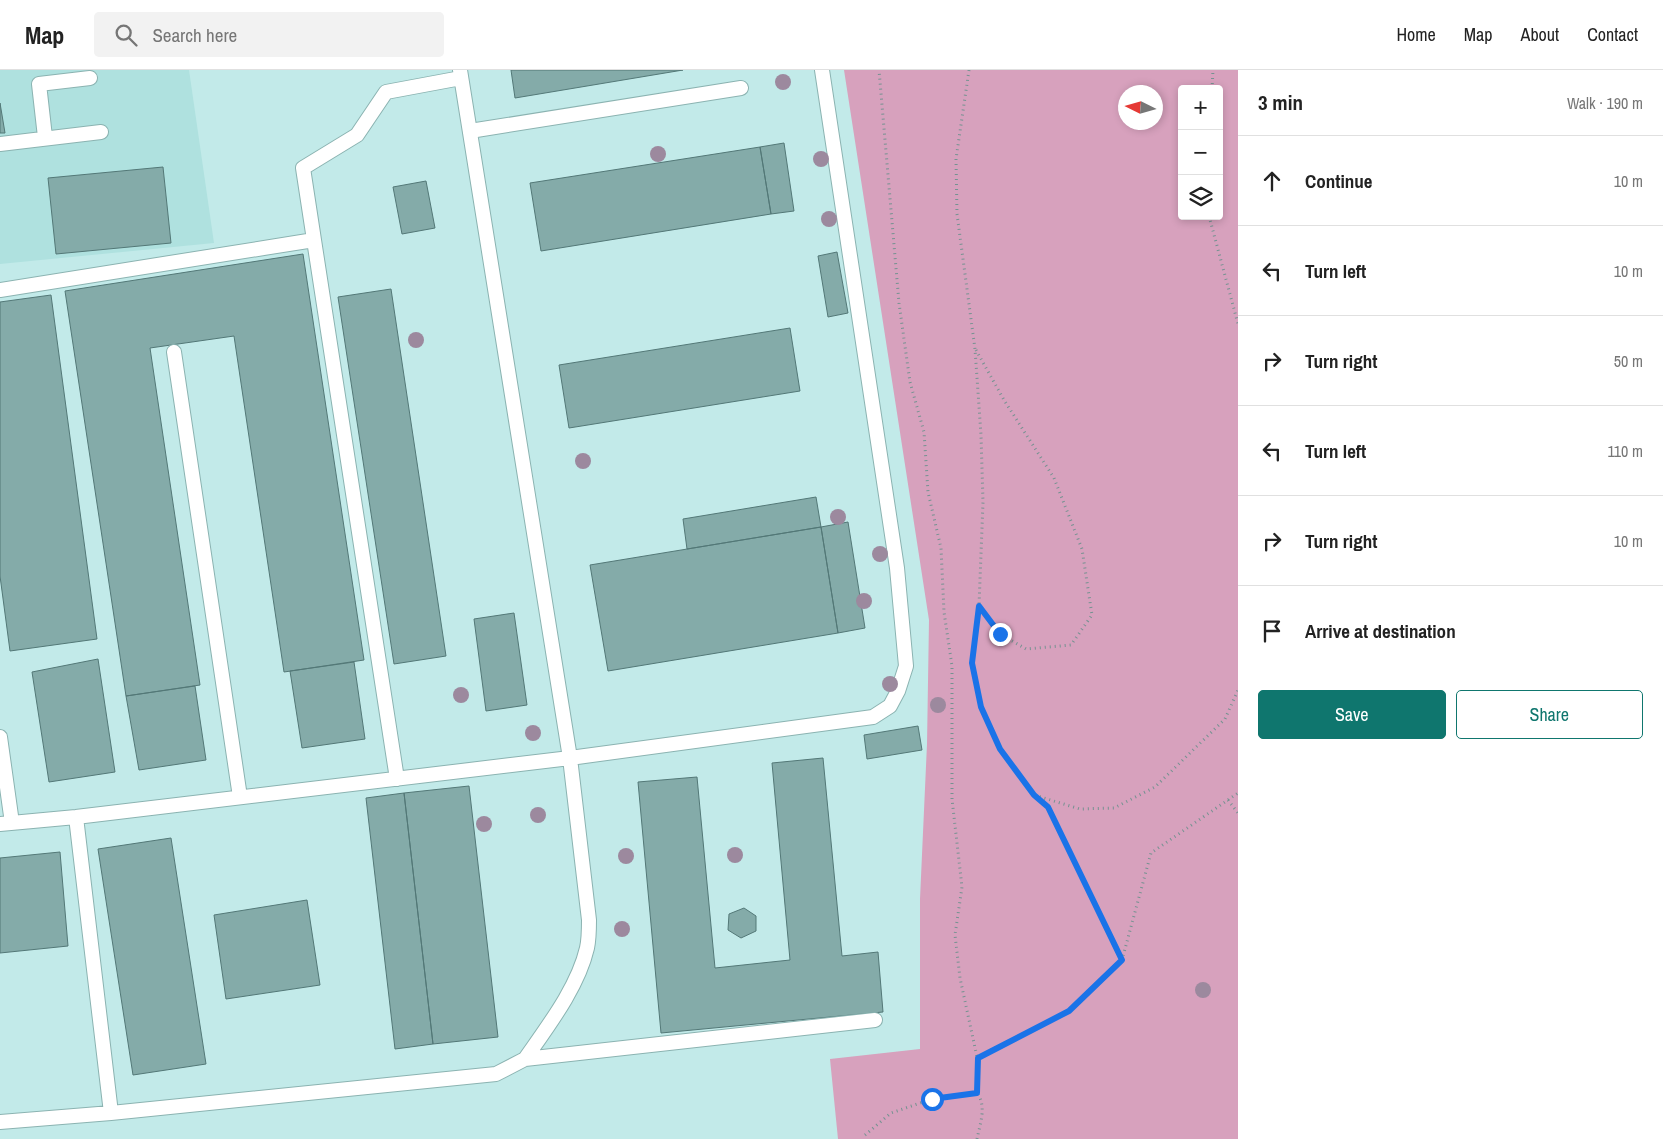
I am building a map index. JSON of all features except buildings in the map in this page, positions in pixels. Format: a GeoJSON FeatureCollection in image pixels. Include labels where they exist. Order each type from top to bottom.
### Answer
{"type":"FeatureCollection","features":[{"type":"Feature","properties":{"kind":"lane"},"geometry":{"type":"LineString","coordinates":[[0,737],[6,824],[570,758],[873,717],[890,706],[898,691],[906,666],[897,568],[822,70]]}},
{"type":"Feature","properties":{"kind":"lane"},"geometry":{"type":"LineString","coordinates":[[397,779],[303,168],[357,135],[386,92],[460,74],[570,758],[590,920],[587,947],[577,977],[526,1060]]}},
{"type":"Feature","properties":{"kind":"lane"},"geometry":{"type":"LineString","coordinates":[[45,137],[39,84],[90,78]]}},
{"type":"Feature","properties":{"kind":"lane"},"geometry":{"type":"LineString","coordinates":[[470,131],[742,88]]}},
{"type":"Feature","properties":{"kind":"lane"},"geometry":{"type":"LineString","coordinates":[[0,144],[45,137],[101,132]]}},
{"type":"Feature","properties":{"kind":"lane"},"geometry":{"type":"LineString","coordinates":[[0,290],[314,240]]}},
{"type":"Feature","properties":{"kind":"lane"},"geometry":{"type":"LineString","coordinates":[[174,352],[240,797]]}},
{"type":"Feature","properties":{"kind":"lane"},"geometry":{"type":"LineString","coordinates":[[76,817],[111,1113]]}},
{"type":"Feature","properties":{"kind":"lane"},"geometry":{"type":"LineString","coordinates":[[0,1122],[111,1113],[496,1074],[526,1060],[876,1020]]}},
{"type":"Feature","properties":{"kind":"path"},"geometry":{"type":"LineString","coordinates":[[879,70],[900,312],[910,382],[924,432],[928,492],[941,548],[944,612],[952,666],[952,799],[962,887],[955,935],[960,978],[978,1058],[977,1093],[982,1099],[982,1111],[977,1139]]}},
{"type":"Feature","properties":{"kind":"path"},"geometry":{"type":"LineString","coordinates":[[969,70],[956,159],[957,214],[975,349],[981,435],[983,502],[979,606],[972,663],[981,707],[1000,749],[1034,795],[1048,807],[1122,960]]}},
{"type":"Feature","properties":{"kind":"path"},"geometry":{"type":"LineString","coordinates":[[1212,85],[1213,70]]}},
{"type":"Feature","properties":{"kind":"path"},"geometry":{"type":"LineString","coordinates":[[1210,220],[1238,324]]}},
{"type":"Feature","properties":{"kind":"path"},"geometry":{"type":"LineString","coordinates":[[975,349],[1004,400],[1054,478],[1082,549],[1092,615],[1071,645],[1026,649],[1000,634],[979,606]]}},
{"type":"Feature","properties":{"kind":"path"},"geometry":{"type":"LineString","coordinates":[[1034,795],[1080,809],[1114,808],[1155,786],[1225,719],[1238,690]]}},
{"type":"Feature","properties":{"kind":"path"},"geometry":{"type":"LineString","coordinates":[[978,1058],[1069,1011],[1122,960],[1151,853],[1238,793]]}},
{"type":"Feature","properties":{"kind":"path"},"geometry":{"type":"LineString","coordinates":[[1228,800],[1238,813]]}},
{"type":"Feature","properties":{"kind":"path"},"geometry":{"type":"LineString","coordinates":[[865,1135],[891,1113],[932,1099],[977,1093]]}},
{"type":"Feature","properties":{"kind":"shaded area"},"geometry":{"type":"Polygon","coordinates":[[[0,70],[189,70],[214,243],[0,264],[0,70]]]}},
{"type":"Feature","properties":{"kind":"shaded area"},"geometry":{"type":"Polygon","coordinates":[[[844,70],[1238,70],[1238,1139],[838,1139],[830,1059],[920,1049],[920,899],[927,744],[929,620],[844,70]]]}},
{"type":"Feature","properties":{"kind":"route"},"geometry":{"type":"LineString","coordinates":[[932,1099],[977,1093],[978,1058],[1069,1011],[1122,960],[1048,807],[1034,795],[1000,749],[981,707],[972,663],[979,606],[1000,634]]}}]}
